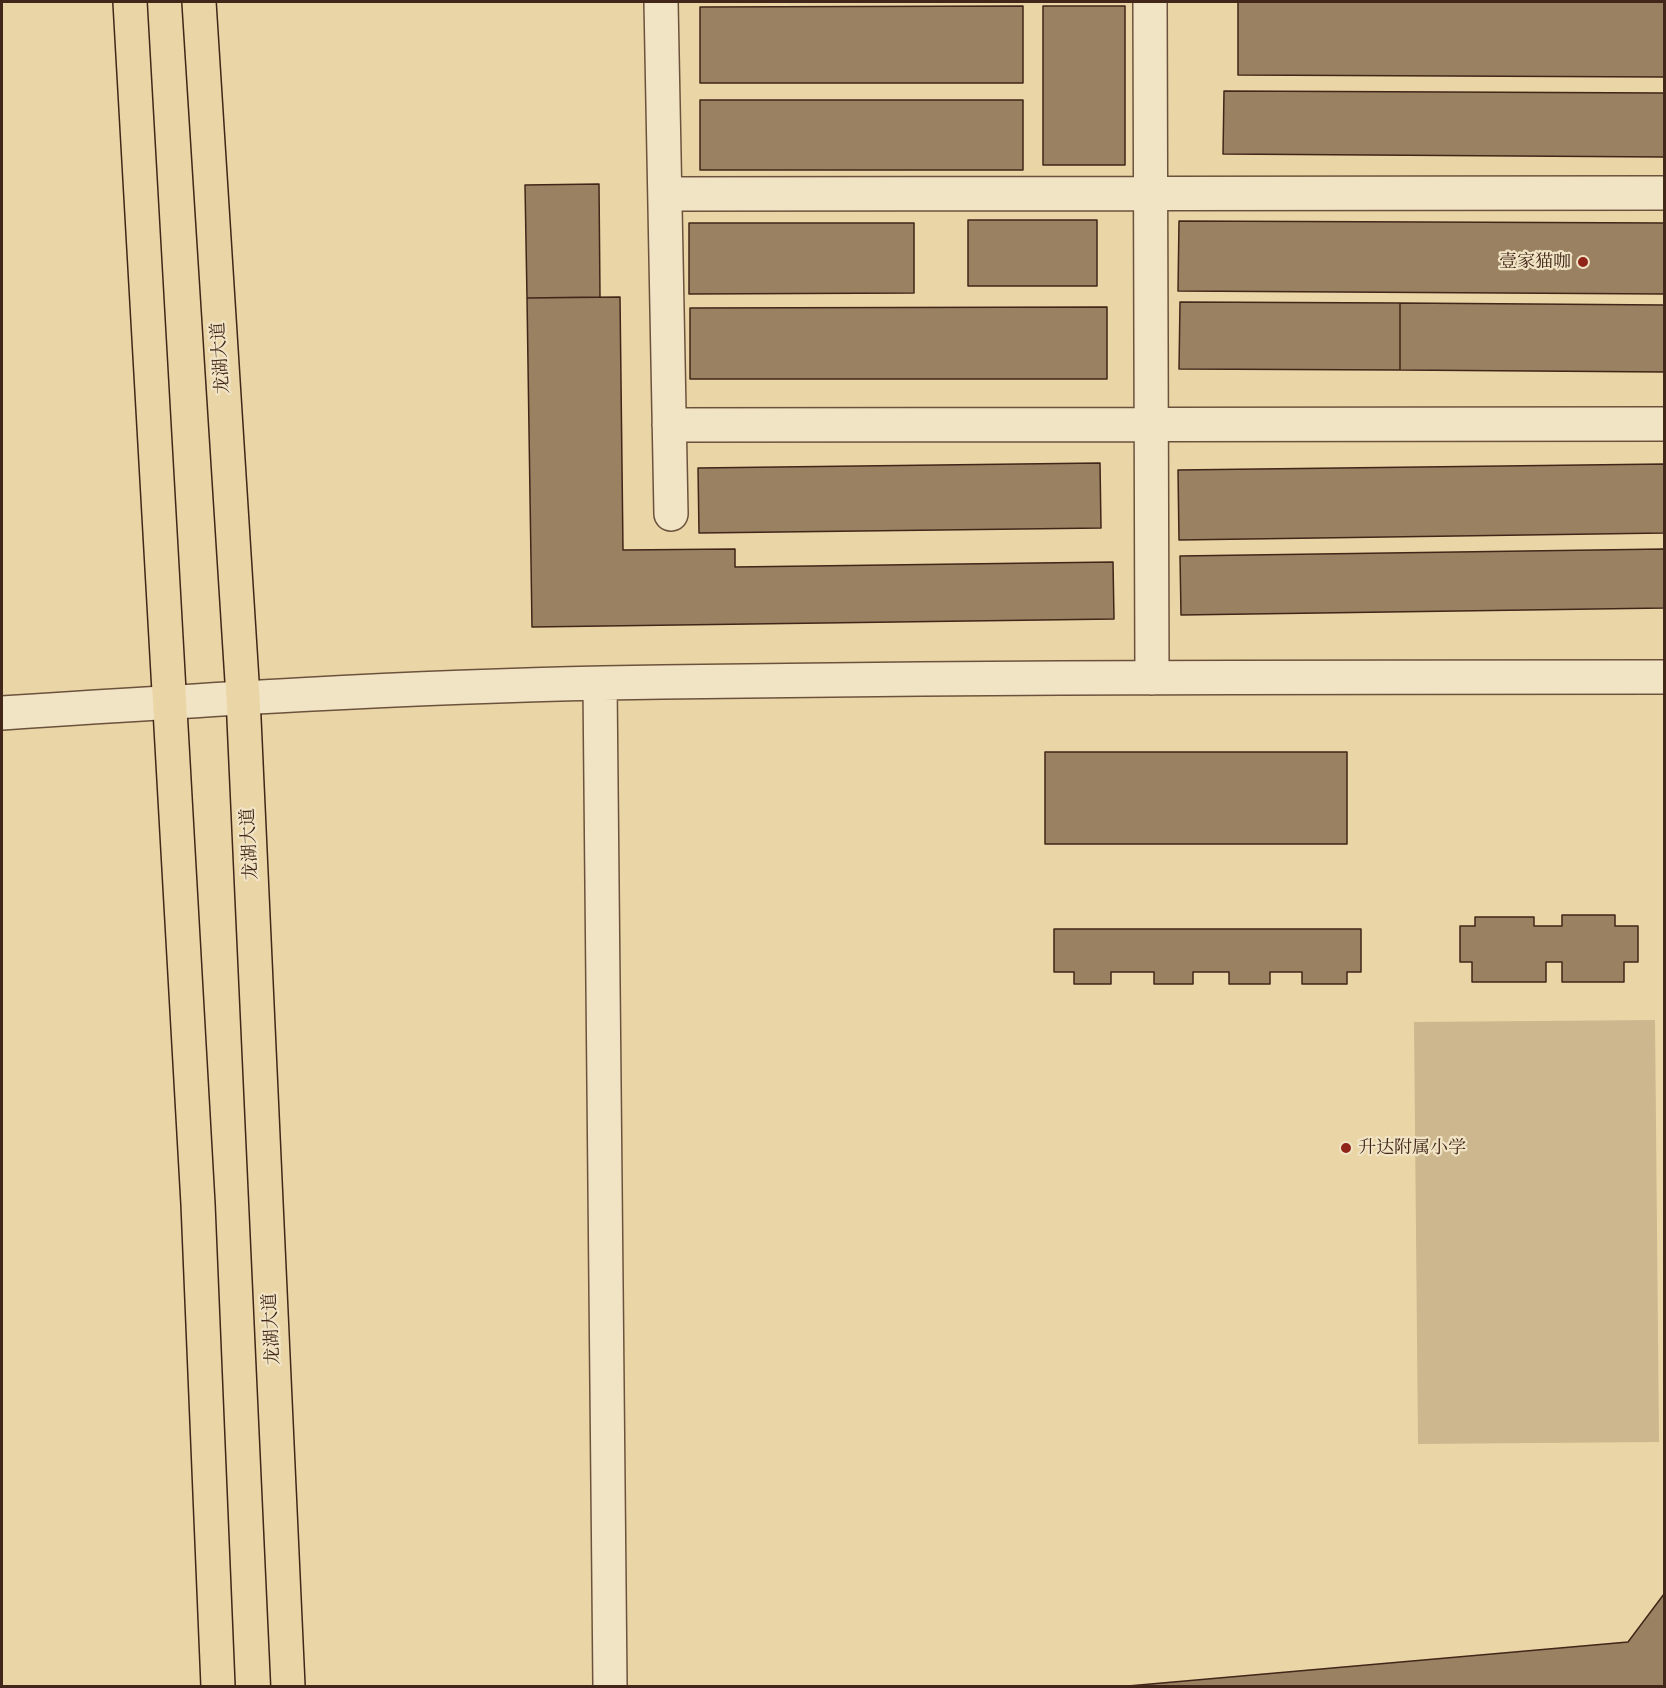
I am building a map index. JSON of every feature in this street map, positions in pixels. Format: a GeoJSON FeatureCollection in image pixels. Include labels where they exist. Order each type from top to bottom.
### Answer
{"type":"FeatureCollection","features":[{"type":"Feature","properties":{"kind":"highway"},"geometry":{"type":"LineString","coordinates":[[130,2],[198,1204],[218,1686]]}},
{"type":"Feature","properties":{"kind":"highway","name":"龙湖大道"},"geometry":{"type":"LineString","coordinates":[[198,2],[243,697],[288,1686]]}},
{"type":"Feature","properties":{"kind":"street"},"geometry":{"type":"LineString","coordinates":[[661,2],[670,514]]}},
{"type":"Feature","properties":{"kind":"street"},"geometry":{"type":"LineString","coordinates":[[1150,2],[1152,678]]}},
{"type":"Feature","properties":{"kind":"street"},"geometry":{"type":"LineString","coordinates":[[665,194],[1665,193]]}},
{"type":"Feature","properties":{"kind":"street"},"geometry":{"type":"LineString","coordinates":[[669,425],[1665,424]]}},
{"type":"Feature","properties":{"kind":"street"},"geometry":{"type":"LineString","coordinates":[[2,713],[243,697],[600,684],[1152,678],[1665,677]]}},
{"type":"Feature","properties":{"kind":"street"},"geometry":{"type":"LineString","coordinates":[[600,684],[609,1686]]}},
{"type":"Feature","properties":{"kind":"shaded area"},"geometry":{"type":"Polygon","coordinates":[[[1655,1020],[1659,1442],[1418,1444],[1414,1022],[1655,1020]]]}},
{"type":"Feature","properties":{"kind":"building"},"geometry":{"type":"Polygon","coordinates":[[[1238,2],[1664,2],[1664,77],[1238,75],[1238,2]]]}},
{"type":"Feature","properties":{"kind":"building"},"geometry":{"type":"Polygon","coordinates":[[[1023,6],[1023,83],[700,83],[700,7],[1023,6]]]}},
{"type":"Feature","properties":{"kind":"building"},"geometry":{"type":"Polygon","coordinates":[[[1043,6],[1125,6],[1125,165],[1043,165],[1043,6]]]}},
{"type":"Feature","properties":{"kind":"building"},"geometry":{"type":"Polygon","coordinates":[[[1224,91],[1664,93],[1664,157],[1223,154],[1224,91]]]}},
{"type":"Feature","properties":{"kind":"building"},"geometry":{"type":"Polygon","coordinates":[[[700,100],[1023,100],[1023,170],[700,170],[700,100]]]}},
{"type":"Feature","properties":{"kind":"building"},"geometry":{"type":"Polygon","coordinates":[[[599,184],[600,297],[527,298],[525,185],[599,184]]]}},
{"type":"Feature","properties":{"kind":"building"},"geometry":{"type":"Polygon","coordinates":[[[968,220],[1097,220],[1097,286],[968,286],[968,220]]]}},
{"type":"Feature","properties":{"kind":"building"},"geometry":{"type":"Polygon","coordinates":[[[1179,221],[1664,223],[1664,294],[1178,291],[1179,221]]]}},
{"type":"Feature","properties":{"kind":"building"},"geometry":{"type":"Polygon","coordinates":[[[689,223],[914,223],[914,293],[689,294],[689,223]]]}},
{"type":"Feature","properties":{"kind":"building"},"geometry":{"type":"Polygon","coordinates":[[[620,297],[623,550],[735,549],[735,567],[1113,562],[1114,619],[532,627],[527,298],[620,297]]]}},
{"type":"Feature","properties":{"kind":"building"},"geometry":{"type":"Polygon","coordinates":[[[1180,302],[1400,303],[1400,370],[1179,369],[1180,302]]]}},
{"type":"Feature","properties":{"kind":"building"},"geometry":{"type":"Polygon","coordinates":[[[1400,303],[1664,305],[1664,372],[1400,370],[1400,303]]]}},
{"type":"Feature","properties":{"kind":"building"},"geometry":{"type":"Polygon","coordinates":[[[1107,307],[1107,379],[690,379],[690,308],[1107,307]]]}},
{"type":"Feature","properties":{"kind":"building"},"geometry":{"type":"Polygon","coordinates":[[[1100,463],[1101,528],[699,533],[698,468],[1100,463]]]}},
{"type":"Feature","properties":{"kind":"building"},"geometry":{"type":"Polygon","coordinates":[[[1664,464],[1664,533],[1179,540],[1178,470],[1664,464]]]}},
{"type":"Feature","properties":{"kind":"building"},"geometry":{"type":"Polygon","coordinates":[[[1664,549],[1664,608],[1181,615],[1180,556],[1664,549]]]}},
{"type":"Feature","properties":{"kind":"building"},"geometry":{"type":"Polygon","coordinates":[[[1045,752],[1347,752],[1347,844],[1045,844],[1045,752]]]}},
{"type":"Feature","properties":{"kind":"building"},"geometry":{"type":"Polygon","coordinates":[[[1562,915],[1615,915],[1615,926],[1638,926],[1638,962],[1624,962],[1624,982],[1562,982],[1562,962],[1546,962],[1546,982],[1472,982],[1472,962],[1460,962],[1460,926],[1475,926],[1475,917],[1534,917],[1534,926],[1562,926],[1562,915]]]}},
{"type":"Feature","properties":{"kind":"building"},"geometry":{"type":"Polygon","coordinates":[[[1054,929],[1361,929],[1361,972],[1347,972],[1347,984],[1302,984],[1302,972],[1270,972],[1270,984],[1229,984],[1229,972],[1193,972],[1193,984],[1154,984],[1154,972],[1111,972],[1111,984],[1074,984],[1074,972],[1054,972],[1054,929]]]}},
{"type":"Feature","properties":{"kind":"building"},"geometry":{"type":"Polygon","coordinates":[[[1664,1594],[1664,1686],[1128,1686],[1628,1642],[1664,1594]]]}},
{"type":"Feature","properties":{"kind":"place","name":"壹家猫咖"},"geometry":{"type":"Point","coordinates":[1583,262]}},
{"type":"Feature","properties":{"kind":"place","name":"升达附属小学"},"geometry":{"type":"Point","coordinates":[1346,1148]}}]}
